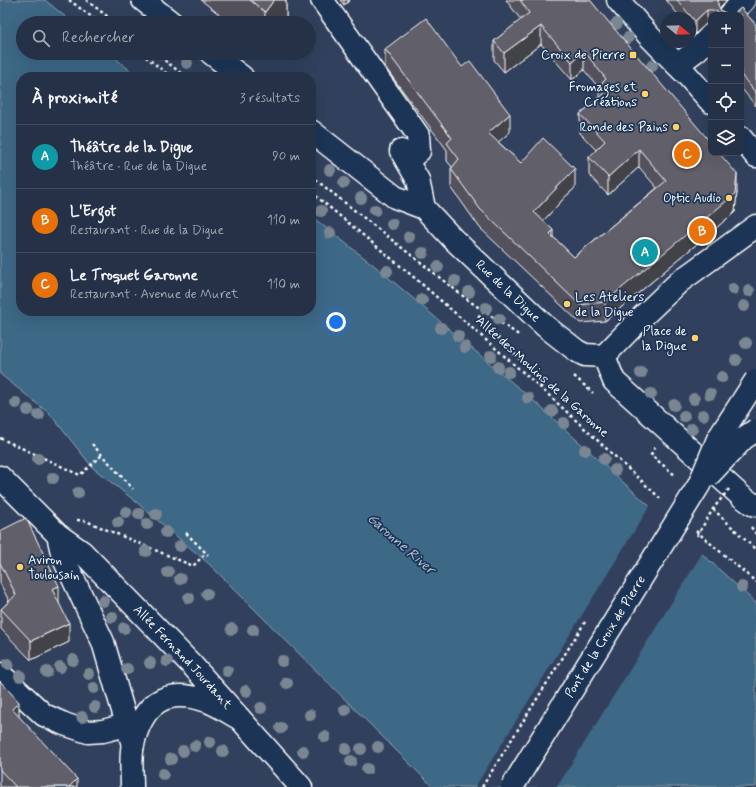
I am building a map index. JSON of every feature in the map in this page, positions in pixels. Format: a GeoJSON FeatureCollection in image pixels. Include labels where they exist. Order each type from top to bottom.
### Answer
{"type":"FeatureCollection","features":[{"type":"Feature","properties":{"kind":"street"},"geometry":{"type":"LineString","coordinates":[[143,0],[163,16]]}},
{"type":"Feature","properties":{"kind":"street"},"geometry":{"type":"LineString","coordinates":[[322,0],[418,135],[419,151],[404,156],[418,180],[424,208]]}},
{"type":"Feature","properties":{"kind":"street"},"geometry":{"type":"LineString","coordinates":[[618,0],[649,36],[708,99]]}},
{"type":"Feature","properties":{"kind":"street"},"geometry":{"type":"LineString","coordinates":[[733,12],[744,0]]}},
{"type":"Feature","properties":{"kind":"street"},"geometry":{"type":"LineString","coordinates":[[677,65],[697,50],[708,38]]}},
{"type":"Feature","properties":{"kind":"street"},"geometry":{"type":"LineString","coordinates":[[220,60],[236,72]]}},
{"type":"Feature","properties":{"kind":"street","name":"Rue de la Digue"},"geometry":{"type":"LineString","coordinates":[[316,135],[395,197],[424,208],[453,240],[545,326],[576,351],[585,355],[604,356]]}},
{"type":"Feature","properties":{"kind":"street"},"geometry":{"type":"LineString","coordinates":[[744,142],[756,156]]}},
{"type":"Feature","properties":{"kind":"street"},"geometry":{"type":"LineString","coordinates":[[756,226],[679,282],[604,356],[614,382],[740,496],[756,505]]}},
{"type":"Feature","properties":{"kind":"street","name":"Pont de la Croix de Pierre"},"geometry":{"type":"LineString","coordinates":[[512,787],[699,485],[718,439],[756,380]]}},
{"type":"Feature","properties":{"kind":"street","name":"Pont de la Croix de Pierre"},"geometry":{"type":"LineString","coordinates":[[699,485],[733,449],[756,430]]}},
{"type":"Feature","properties":{"kind":"street","name":"Allée Fernand Jourdant"},"geometry":{"type":"LineString","coordinates":[[0,477],[58,535],[82,552],[192,665],[301,787]]}},
{"type":"Feature","properties":{"kind":"street"},"geometry":{"type":"LineString","coordinates":[[58,535],[63,557],[103,642],[130,735],[132,787]]}},
{"type":"Feature","properties":{"kind":"street"},"geometry":{"type":"LineString","coordinates":[[0,674],[44,715],[88,732],[103,731],[130,735]]}},
{"type":"Feature","properties":{"kind":"street"},"geometry":{"type":"LineString","coordinates":[[130,735],[152,706],[165,697],[188,696],[208,701],[239,718]]}},
{"type":"Feature","properties":{"kind":"path"},"geometry":{"type":"LineString","coordinates":[[69,0],[91,16]]}},
{"type":"Feature","properties":{"kind":"path"},"geometry":{"type":"LineString","coordinates":[[86,0],[107,16]]}},
{"type":"Feature","properties":{"kind":"path"},"geometry":{"type":"LineString","coordinates":[[150,60],[165,72]]}},
{"type":"Feature","properties":{"kind":"path"},"geometry":{"type":"LineString","coordinates":[[164,60],[180,72]]}},
{"type":"Feature","properties":{"kind":"path"},"geometry":{"type":"LineString","coordinates":[[316,180],[468,300],[525,339]]}},
{"type":"Feature","properties":{"kind":"path","name":"Allée des Moulins de la Garonne"},"geometry":{"type":"LineString","coordinates":[[316,196],[416,279],[541,388],[665,503]]}},
{"type":"Feature","properties":{"kind":"path"},"geometry":{"type":"LineString","coordinates":[[484,311],[478,318],[542,381],[541,388]]}},
{"type":"Feature","properties":{"kind":"path"},"geometry":{"type":"LineString","coordinates":[[0,438],[80,475],[102,455]]}},
{"type":"Feature","properties":{"kind":"path"},"geometry":{"type":"LineString","coordinates":[[92,444],[133,489]]}},
{"type":"Feature","properties":{"kind":"path"},"geometry":{"type":"LineString","coordinates":[[655,447],[651,455],[676,476]]}},
{"type":"Feature","properties":{"kind":"path"},"geometry":{"type":"LineString","coordinates":[[713,509],[756,550]]}},
{"type":"Feature","properties":{"kind":"path"},"geometry":{"type":"LineString","coordinates":[[58,535],[76,520],[86,520],[193,566],[207,554],[186,533]]}},
{"type":"Feature","properties":{"kind":"path"},"geometry":{"type":"LineString","coordinates":[[693,528],[756,582]]}},
{"type":"Feature","properties":{"kind":"water","name":"Garonne River"},"geometry":{"type":"Polygon","coordinates":[[[0,0],[45,0],[64,16],[16,16],[16,60],[117,60],[132,72],[16,72],[16,316],[316,316],[316,220],[376,267],[534,401],[756,603],[756,787],[433,787],[209,564],[135,501],[93,468],[50,414],[0,374],[0,0]]]}},
{"type":"Feature","properties":{"kind":"pier"},"geometry":{"type":"Polygon","coordinates":[[[651,504],[703,552],[557,787],[475,787],[651,504]]]}},
{"type":"Feature","properties":{"kind":"building"},"geometry":{"type":"Polygon","coordinates":[[[250,0],[274,0],[265,12],[250,0]]]}},
{"type":"Feature","properties":{"kind":"building"},"geometry":{"type":"Polygon","coordinates":[[[520,0],[590,0],[708,139],[708,156],[722,156],[737,174],[735,194],[605,302],[580,305],[480,209],[451,169],[459,159],[447,143],[452,138],[385,49],[426,18],[462,67],[470,61],[510,114],[488,133],[521,163],[543,138],[575,169],[534,212],[553,230],[550,234],[574,257],[666,181],[639,149],[608,177],[589,157],[605,141],[580,114],[605,93],[599,86],[606,79],[584,51],[572,62],[541,26],[504,53],[494,41],[529,13],[520,0]]]}},
{"type":"Feature","properties":{"kind":"building"},"geometry":{"type":"Polygon","coordinates":[[[677,0],[718,0],[718,5],[721,11],[723,12],[707,10],[696,20],[696,12],[687,12],[677,0]]]}},
{"type":"Feature","properties":{"kind":"building"},"geometry":{"type":"Polygon","coordinates":[[[741,8],[756,25],[756,93],[744,79],[744,12],[736,12],[741,8]]]}},
{"type":"Feature","properties":{"kind":"building"},"geometry":{"type":"Polygon","coordinates":[[[26,518],[59,586],[52,589],[69,623],[31,641],[1,609],[16,595],[0,563],[0,531],[26,518]]]}},
{"type":"Feature","properties":{"kind":"building"},"geometry":{"type":"Polygon","coordinates":[[[0,681],[19,702],[12,709],[77,779],[69,787],[16,787],[0,770],[0,681]]]}},
{"type":"Feature","properties":{"kind":"place","name":"Croix de Pierre"},"geometry":{"type":"Point","coordinates":[633,55]}},
{"type":"Feature","properties":{"kind":"place","name":"Fromages et Créations"},"geometry":{"type":"Point","coordinates":[645,94]}},
{"type":"Feature","properties":{"kind":"place","name":"Ronde des Pains"},"geometry":{"type":"Point","coordinates":[676,127]}},
{"type":"Feature","properties":{"kind":"place","name":"Le Troquet Garonne"},"geometry":{"type":"Point","coordinates":[687,154]}},
{"type":"Feature","properties":{"kind":"place","name":"Optic Audio"},"geometry":{"type":"Point","coordinates":[729,198]}},
{"type":"Feature","properties":{"kind":"place","name":"L'Ergot"},"geometry":{"type":"Point","coordinates":[702,231]}},
{"type":"Feature","properties":{"kind":"place","name":"Théâtre de la Digue"},"geometry":{"type":"Point","coordinates":[645,252]}},
{"type":"Feature","properties":{"kind":"place","name":"Les Ateliers de la Digue"},"geometry":{"type":"Point","coordinates":[567,304]}},
{"type":"Feature","properties":{"kind":"place","name":"Place de la Digue"},"geometry":{"type":"Point","coordinates":[695,338]}},
{"type":"Feature","properties":{"kind":"place","name":"Aviron Toulousain"},"geometry":{"type":"Point","coordinates":[20,567]}}]}
